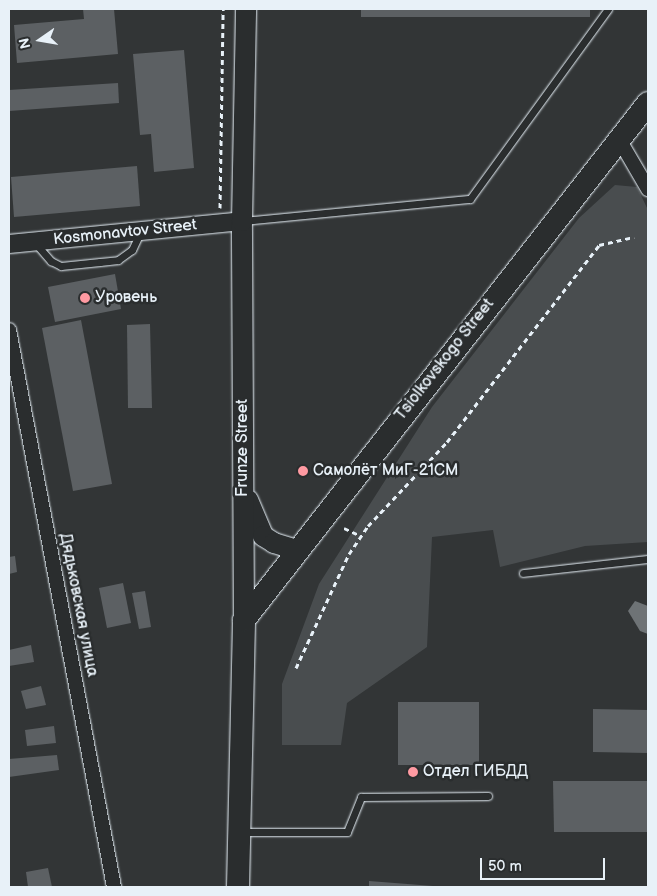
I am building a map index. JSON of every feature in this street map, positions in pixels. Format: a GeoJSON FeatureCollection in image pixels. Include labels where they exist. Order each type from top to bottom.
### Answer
{"type":"FeatureCollection","features":[{"type":"Feature","properties":{"kind":"main road","name":"Frunze Street"},"geometry":{"type":"LineString","coordinates":[[238,887],[244,620],[242,222],[246,9]]}},
{"type":"Feature","properties":{"kind":"main road","name":"Tsiolkovskogo Street"},"geometry":{"type":"LineString","coordinates":[[244,620],[554,220],[620,141],[648,103]]}},
{"type":"Feature","properties":{"kind":"main road"},"geometry":{"type":"LineString","coordinates":[[242,484],[254,519],[263,536],[274,543],[297,550]]}},
{"type":"Feature","properties":{"kind":"street"},"geometry":{"type":"LineString","coordinates":[[620,141],[648,189]]}},
{"type":"Feature","properties":{"kind":"street","name":"Kosmonavtov Street"},"geometry":{"type":"LineString","coordinates":[[9,244],[242,222]]}},
{"type":"Feature","properties":{"kind":"street","name":"Дядьковская улица"},"geometry":{"type":"LineString","coordinates":[[9,330],[114,887]]}},
{"type":"Feature","properties":{"kind":"lane"},"geometry":{"type":"LineString","coordinates":[[242,222],[470,199],[608,9]]}},
{"type":"Feature","properties":{"kind":"lane"},"geometry":{"type":"LineString","coordinates":[[34,242],[51,262],[61,266],[100,262],[118,260],[132,250],[141,231]]}},
{"type":"Feature","properties":{"kind":"lane"},"geometry":{"type":"LineString","coordinates":[[523,572],[648,559]]}},
{"type":"Feature","properties":{"kind":"lane"},"geometry":{"type":"LineString","coordinates":[[239,832],[346,832],[361,797],[488,796]]}},
{"type":"Feature","properties":{"kind":"path"},"geometry":{"type":"LineString","coordinates":[[220,224],[223,9]]}},
{"type":"Feature","properties":{"kind":"path"},"geometry":{"type":"LineString","coordinates":[[296,668],[349,554],[361,536],[447,442],[599,245],[634,237]]}},
{"type":"Feature","properties":{"kind":"path"},"geometry":{"type":"LineString","coordinates":[[344,528],[361,536]]}},
{"type":"Feature","properties":{"kind":"shaded area"},"geometry":{"type":"Polygon","coordinates":[[[615,185],[637,187],[648,210],[648,542],[585,546],[500,567],[493,530],[432,537],[427,647],[347,703],[341,745],[282,745],[282,684],[319,584],[432,407],[579,218],[615,185]]]}},
{"type":"Feature","properties":{"kind":"shaded area"},"geometry":{"type":"Polygon","coordinates":[[[635,601],[648,606],[648,634],[640,631],[628,611],[635,601]]]}},
{"type":"Feature","properties":{"kind":"building"},"geometry":{"type":"Polygon","coordinates":[[[83,9],[114,9],[118,54],[17,63],[14,25],[84,19],[83,9]]]}},
{"type":"Feature","properties":{"kind":"building"},"geometry":{"type":"Polygon","coordinates":[[[361,9],[590,9],[590,17],[361,17],[361,9]]]}},
{"type":"Feature","properties":{"kind":"building"},"geometry":{"type":"Polygon","coordinates":[[[184,50],[194,168],[154,172],[151,134],[140,135],[133,54],[184,50]]]}},
{"type":"Feature","properties":{"kind":"building"},"geometry":{"type":"Polygon","coordinates":[[[118,83],[119,103],[9,111],[9,90],[118,83]]]}},
{"type":"Feature","properties":{"kind":"building"},"geometry":{"type":"Polygon","coordinates":[[[137,166],[140,206],[14,217],[11,177],[137,166]]]}},
{"type":"Feature","properties":{"kind":"building","name":"Уровень"},"geometry":{"type":"Polygon","coordinates":[[[115,274],[121,309],[55,322],[48,287],[115,274]]]}},
{"type":"Feature","properties":{"kind":"building"},"geometry":{"type":"Polygon","coordinates":[[[81,320],[112,484],[73,491],[42,328],[81,320]]]}},
{"type":"Feature","properties":{"kind":"building"},"geometry":{"type":"Polygon","coordinates":[[[150,324],[152,408],[128,408],[127,325],[150,324]]]}},
{"type":"Feature","properties":{"kind":"building"},"geometry":{"type":"Polygon","coordinates":[[[15,556],[17,572],[9,574],[9,557],[15,556]]]}},
{"type":"Feature","properties":{"kind":"building"},"geometry":{"type":"Polygon","coordinates":[[[123,583],[131,623],[107,628],[99,588],[123,583]]]}},
{"type":"Feature","properties":{"kind":"building"},"geometry":{"type":"Polygon","coordinates":[[[145,591],[151,627],[139,629],[132,593],[145,591]]]}},
{"type":"Feature","properties":{"kind":"building"},"geometry":{"type":"Polygon","coordinates":[[[31,645],[34,662],[9,666],[9,650],[31,645]]]}},
{"type":"Feature","properties":{"kind":"building"},"geometry":{"type":"Polygon","coordinates":[[[41,686],[46,705],[26,709],[21,691],[41,686]]]}},
{"type":"Feature","properties":{"kind":"building"},"geometry":{"type":"Polygon","coordinates":[[[398,702],[479,702],[479,765],[398,765],[398,702]]]}},
{"type":"Feature","properties":{"kind":"building"},"geometry":{"type":"Polygon","coordinates":[[[593,709],[648,710],[648,753],[593,752],[593,709]]]}},
{"type":"Feature","properties":{"kind":"building"},"geometry":{"type":"Polygon","coordinates":[[[54,726],[56,743],[27,746],[25,730],[54,726]]]}},
{"type":"Feature","properties":{"kind":"building"},"geometry":{"type":"Polygon","coordinates":[[[57,755],[59,770],[9,777],[9,759],[57,755]]]}},
{"type":"Feature","properties":{"kind":"building"},"geometry":{"type":"Polygon","coordinates":[[[553,781],[648,781],[648,832],[554,832],[553,781]]]}},
{"type":"Feature","properties":{"kind":"building"},"geometry":{"type":"Polygon","coordinates":[[[48,868],[52,887],[28,887],[26,872],[48,868]]]}},
{"type":"Feature","properties":{"kind":"building"},"geometry":{"type":"Polygon","coordinates":[[[369,881],[433,886],[433,887],[369,887],[369,881]]]}},
{"type":"Feature","properties":{"kind":"place","name":"Уровень"},"geometry":{"type":"Point","coordinates":[85,298]}},
{"type":"Feature","properties":{"kind":"place","name":"Самолёт МиГ-21СМ"},"geometry":{"type":"Point","coordinates":[303,471]}},
{"type":"Feature","properties":{"kind":"place","name":"Отдел ГИБДД"},"geometry":{"type":"Point","coordinates":[413,772]}}]}
